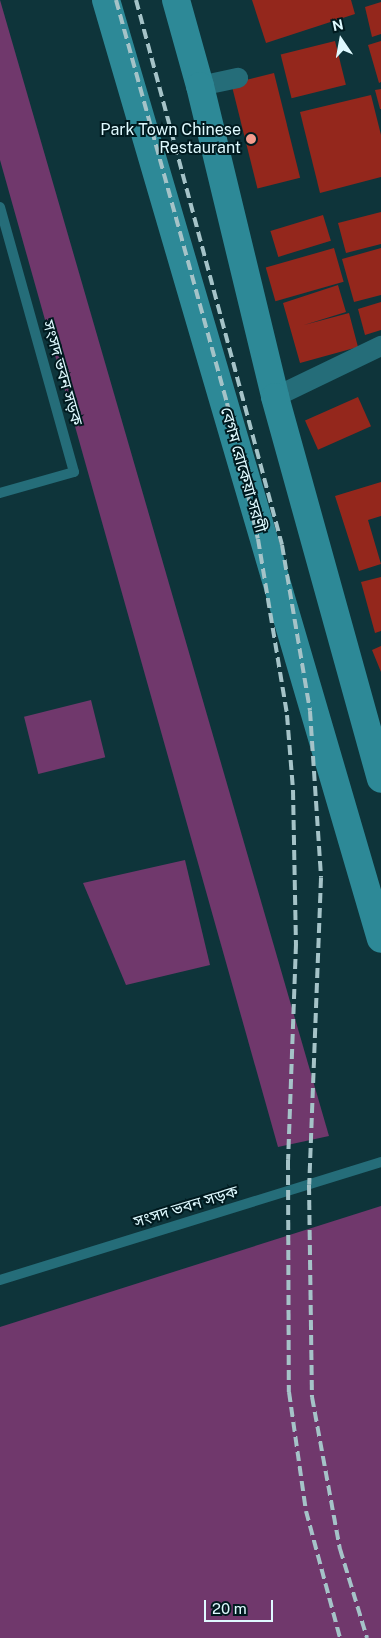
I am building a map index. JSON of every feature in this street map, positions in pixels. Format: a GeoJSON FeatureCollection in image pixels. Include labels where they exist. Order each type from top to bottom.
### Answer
{"type":"FeatureCollection","features":[{"type":"Feature","properties":{"kind":"main road","name":"বেগম রোকেয়া সরণী"},"geometry":{"type":"LineString","coordinates":[[106,0],[381,939]]}},
{"type":"Feature","properties":{"kind":"main road"},"geometry":{"type":"LineString","coordinates":[[176,0],[200,86],[275,397],[381,779]]}},
{"type":"Feature","properties":{"kind":"street"},"geometry":{"type":"LineString","coordinates":[[200,86],[238,78]]}},
{"type":"Feature","properties":{"kind":"street"},"geometry":{"type":"LineString","coordinates":[[275,397],[381,346]]}},
{"type":"Feature","properties":{"kind":"lane","name":"সংসদ ভবন সড়ক"},"geometry":{"type":"LineString","coordinates":[[0,207],[74,472],[0,494]]}},
{"type":"Feature","properties":{"kind":"lane","name":"সংসদ ভবন সড়ক"},"geometry":{"type":"LineString","coordinates":[[0,1280],[381,1162]]}},
{"type":"Feature","properties":{"kind":"shaded area"},"geometry":{"type":"Polygon","coordinates":[[[0,0],[329,1136],[278,1147],[0,160],[0,0]]]}},
{"type":"Feature","properties":{"kind":"shaded area"},"geometry":{"type":"Polygon","coordinates":[[[91,700],[105,757],[38,774],[24,717],[91,700]]]}},
{"type":"Feature","properties":{"kind":"shaded area"},"geometry":{"type":"Polygon","coordinates":[[[185,860],[210,965],[126,985],[83,883],[185,860]]]}},
{"type":"Feature","properties":{"kind":"shaded area"},"geometry":{"type":"Polygon","coordinates":[[[381,1206],[381,1638],[0,1638],[0,1327],[381,1206]]]}},
{"type":"Feature","properties":{"kind":"building"},"geometry":{"type":"Polygon","coordinates":[[[252,0],[351,0],[355,14],[266,43],[252,0]]]}},
{"type":"Feature","properties":{"kind":"building"},"geometry":{"type":"Polygon","coordinates":[[[381,2],[381,34],[372,37],[365,7],[381,2]]]}},
{"type":"Feature","properties":{"kind":"building"},"geometry":{"type":"Polygon","coordinates":[[[335,41],[346,85],[292,98],[281,55],[335,41]]]}},
{"type":"Feature","properties":{"kind":"building"},"geometry":{"type":"Polygon","coordinates":[[[381,41],[381,82],[379,83],[368,45],[381,41]]]}},
{"type":"Feature","properties":{"kind":"building"},"geometry":{"type":"Polygon","coordinates":[[[274,73],[300,178],[257,188],[231,84],[274,73]]]}},
{"type":"Feature","properties":{"kind":"building"},"geometry":{"type":"Polygon","coordinates":[[[381,89],[381,109],[380,109],[375,90],[381,89]]]}},
{"type":"Feature","properties":{"kind":"building"},"geometry":{"type":"Polygon","coordinates":[[[371,95],[381,135],[381,177],[320,193],[300,112],[371,95]]]}},
{"type":"Feature","properties":{"kind":"building"},"geometry":{"type":"Polygon","coordinates":[[[381,212],[381,244],[346,253],[338,223],[381,212]]]}},
{"type":"Feature","properties":{"kind":"building"},"geometry":{"type":"Polygon","coordinates":[[[323,215],[331,241],[278,257],[270,231],[323,215]]]}},
{"type":"Feature","properties":{"kind":"building"},"geometry":{"type":"Polygon","coordinates":[[[334,248],[344,282],[275,301],[266,268],[334,248]]]}},
{"type":"Feature","properties":{"kind":"building"},"geometry":{"type":"Polygon","coordinates":[[[381,248],[381,295],[354,302],[342,259],[381,248]]]}},
{"type":"Feature","properties":{"kind":"building"},"geometry":{"type":"Polygon","coordinates":[[[338,285],[346,312],[304,325],[349,313],[358,347],[300,363],[283,303],[338,285]]]}},
{"type":"Feature","properties":{"kind":"building"},"geometry":{"type":"Polygon","coordinates":[[[381,302],[381,330],[365,335],[358,309],[381,302]]]}},
{"type":"Feature","properties":{"kind":"building"},"geometry":{"type":"Polygon","coordinates":[[[358,397],[371,426],[318,450],[305,421],[358,397]]]}},
{"type":"Feature","properties":{"kind":"building"},"geometry":{"type":"Polygon","coordinates":[[[381,482],[381,516],[368,520],[381,564],[359,571],[335,496],[381,482]]]}},
{"type":"Feature","properties":{"kind":"building"},"geometry":{"type":"Polygon","coordinates":[[[381,577],[381,631],[375,633],[361,582],[381,577]]]}},
{"type":"Feature","properties":{"kind":"building"},"geometry":{"type":"Polygon","coordinates":[[[381,646],[381,672],[372,650],[381,646]]]}},
{"type":"Feature","properties":{"kind":"railway"},"geometry":{"type":"LineString","coordinates":[[116,0],[227,403],[258,539],[287,715],[293,790],[296,944],[288,1160],[289,1392],[306,1511],[340,1638]]}},
{"type":"Feature","properties":{"kind":"railway"},"geometry":{"type":"LineString","coordinates":[[136,0],[282,545],[310,711],[321,878],[309,1185],[312,1397],[340,1549],[367,1638]]}},
{"type":"Feature","properties":{"kind":"place","name":"Park Town Chinese Restaurant"},"geometry":{"type":"Point","coordinates":[251,139]}}]}
